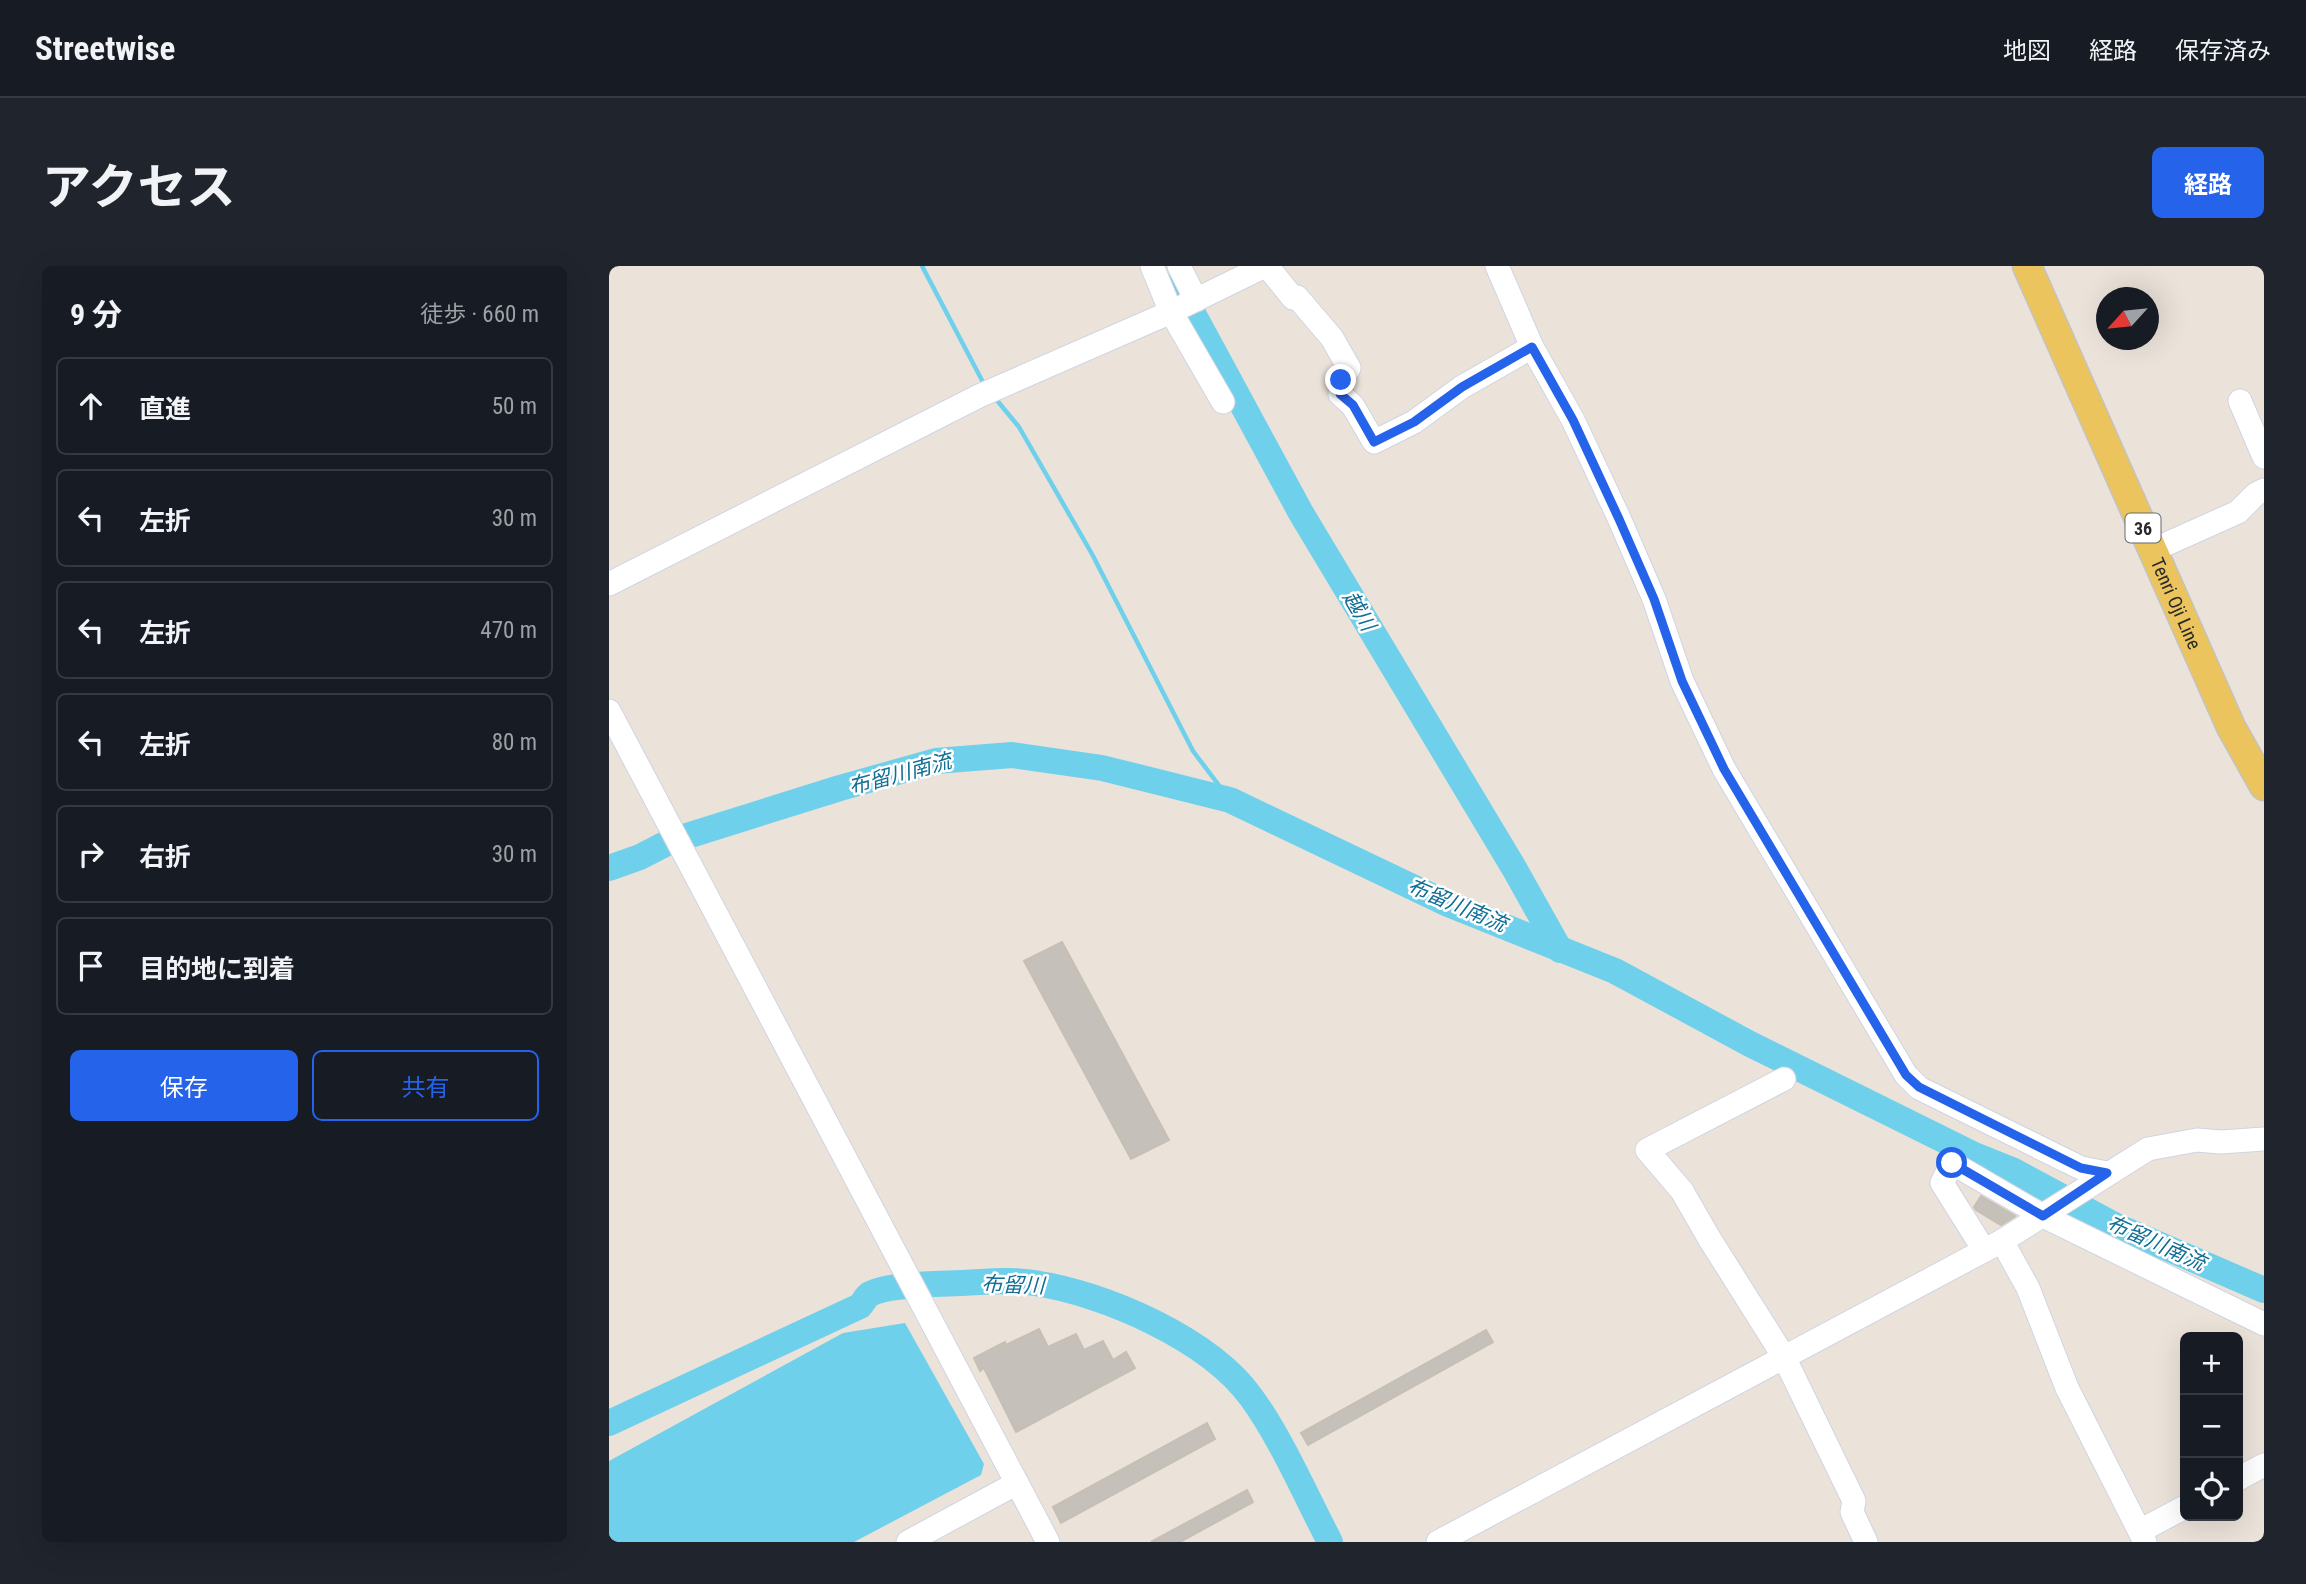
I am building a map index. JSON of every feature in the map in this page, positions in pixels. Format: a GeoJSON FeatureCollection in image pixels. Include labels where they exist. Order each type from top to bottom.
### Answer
{"type":"FeatureCollection","features":[{"type":"Feature","properties":{"kind":"main road","name":"Tenri Oji Line"},"geometry":{"type":"LineString","coordinates":[[2027,266],[2231,727],[2264,786]]}},
{"type":"Feature","properties":{"kind":"street"},"geometry":{"type":"LineString","coordinates":[[1152,266],[1171,312],[1223,402]]}},
{"type":"Feature","properties":{"kind":"street"},"geometry":{"type":"LineString","coordinates":[[1179,266],[1196,300]]}},
{"type":"Feature","properties":{"kind":"street"},"geometry":{"type":"LineString","coordinates":[[609,584],[979,396],[1171,312],[1266,266],[1332,338],[1349,368],[1341,380],[1340,394],[1353,405],[1374,442],[1414,422],[1462,387],[1532,347]]}},
{"type":"Feature","properties":{"kind":"street"},"geometry":{"type":"LineString","coordinates":[[1497,266],[1532,347],[1573,420],[1619,519],[1654,599],[1682,681],[1724,769],[1906,1075],[1919,1087],[2102,1177]]}},
{"type":"Feature","properties":{"kind":"street"},"geometry":{"type":"LineString","coordinates":[[2240,401],[2264,457]]}},
{"type":"Feature","properties":{"kind":"street"},"geometry":{"type":"LineString","coordinates":[[2153,550],[2238,512],[2256,494],[2264,490]]}},
{"type":"Feature","properties":{"kind":"street"},"geometry":{"type":"LineString","coordinates":[[609,711],[1048,1542]]}},
{"type":"Feature","properties":{"kind":"street"},"geometry":{"type":"LineString","coordinates":[[1784,1079],[1647,1150],[1682,1191],[1784,1357],[1854,1501],[1852,1513],[1866,1542]]}},
{"type":"Feature","properties":{"kind":"street"},"geometry":{"type":"LineString","coordinates":[[1439,1542],[1993,1246],[2148,1149],[2197,1140],[2221,1142],[2264,1139]]}},
{"type":"Feature","properties":{"kind":"street"},"geometry":{"type":"LineString","coordinates":[[2180,1510],[2142,1537],[2067,1388],[2028,1288],[1942,1183],[1952,1163],[2264,1324]]}},
{"type":"Feature","properties":{"kind":"street"},"geometry":{"type":"LineString","coordinates":[[2243,1476],[2264,1465]]}},
{"type":"Feature","properties":{"kind":"street"},"geometry":{"type":"LineString","coordinates":[[908,1542],[1017,1483]]}},
{"type":"Feature","properties":{"kind":"water"},"geometry":{"type":"Polygon","coordinates":[[[905,1323],[984,1464],[981,1475],[854,1542],[609,1542],[609,1461],[843,1333],[905,1323]]]}},
{"type":"Feature","properties":{"kind":"building"},"geometry":{"type":"Polygon","coordinates":[[[1062,942],[1169,1140],[1131,1159],[1024,961],[1062,942]]]}},
{"type":"Feature","properties":{"kind":"building"},"geometry":{"type":"Polygon","coordinates":[[[1981,1196],[2015,1216],[2001,1225],[1976,1210],[1974,1207],[1981,1196]]]}},
{"type":"Feature","properties":{"kind":"building"},"geometry":{"type":"Polygon","coordinates":[[[1039,1329],[1048,1347],[1076,1334],[1084,1350],[1103,1341],[1113,1360],[1126,1352],[1135,1368],[1016,1432],[984,1368],[980,1371],[974,1358],[1039,1329]]]}},
{"type":"Feature","properties":{"kind":"building"},"geometry":{"type":"Polygon","coordinates":[[[1486,1330],[1493,1342],[1308,1445],[1301,1433],[1486,1330]]]}},
{"type":"Feature","properties":{"kind":"building"},"geometry":{"type":"Polygon","coordinates":[[[1207,1423],[1215,1439],[1061,1523],[1053,1507],[1207,1423]]]}},
{"type":"Feature","properties":{"kind":"building"},"geometry":{"type":"Polygon","coordinates":[[[1247,1490],[1253,1502],[1180,1542],[1151,1542],[1247,1490]]]}},
{"type":"Feature","properties":{"kind":"waterway"},"geometry":{"type":"LineString","coordinates":[[922,266],[985,386]]}},
{"type":"Feature","properties":{"kind":"waterway","name":"越川"},"geometry":{"type":"LineString","coordinates":[[1177,284],[1301,513],[1514,868],[1560,950]]}},
{"type":"Feature","properties":{"kind":"waterway"},"geometry":{"type":"LineString","coordinates":[[995,398],[1019,427],[1092,554],[1193,751],[1230,800]]}},
{"type":"Feature","properties":{"kind":"waterway","name":"布留川南流"},"geometry":{"type":"LineString","coordinates":[[609,868],[640,857],[671,841],[936,761],[1012,755],[1102,768],[1230,800],[1448,904],[1615,971],[1750,1044],[1972,1154],[2012,1170],[2116,1226],[2264,1290]]}},
{"type":"Feature","properties":{"kind":"waterway","name":"布留川"},"geometry":{"type":"LineString","coordinates":[[609,1423],[860,1306],[869,1295],[878,1291],[927,1284],[1007,1281],[1034,1283],[1092,1297],[1153,1322],[1209,1356],[1232,1376],[1251,1397],[1273,1430],[1330,1542]]}},
{"type":"Feature","properties":{"kind":"route"},"geometry":{"type":"LineString","coordinates":[[1341,380],[1340,394],[1353,405],[1374,442],[1414,422],[1462,387],[1532,347],[1573,420],[1619,519],[1654,599],[1682,681],[1724,769],[1906,1075],[1919,1087],[2081,1168],[2107,1173],[2043,1216],[1952,1163]]}}]}
